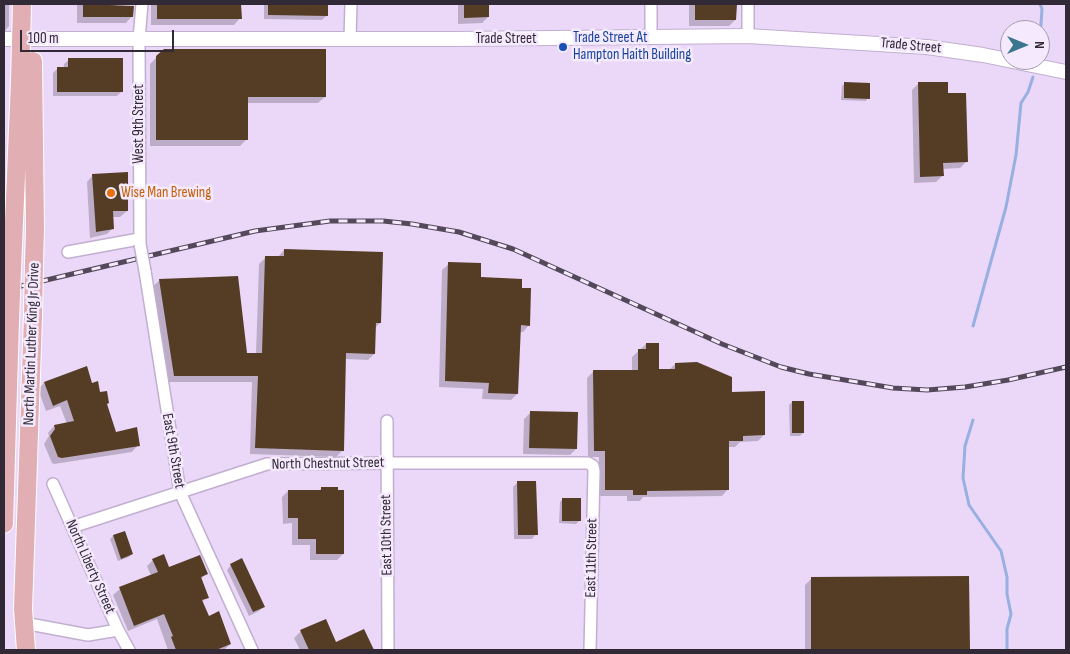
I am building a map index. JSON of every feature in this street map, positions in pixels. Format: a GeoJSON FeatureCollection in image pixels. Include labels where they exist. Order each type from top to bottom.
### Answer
{"type":"FeatureCollection","features":[{"type":"Feature","properties":{"kind":"main road"},"geometry":{"type":"LineString","coordinates":[[19,39],[22,4]]}},
{"type":"Feature","properties":{"kind":"main road"},"geometry":{"type":"LineString","coordinates":[[19,39],[34,4]]}},
{"type":"Feature","properties":{"kind":"main road","name":"North Martin Luther King Jr Drive"},"geometry":{"type":"LineString","coordinates":[[19,39],[32,105],[35,229],[24,623],[26,650]]}},
{"type":"Feature","properties":{"kind":"main road","name":"North Martin Luther King Jr Drive"},"geometry":{"type":"LineString","coordinates":[[4,524],[12,269],[8,232],[19,39]]}},
{"type":"Feature","properties":{"kind":"main road"},"geometry":{"type":"LineString","coordinates":[[8,232],[35,229]]}},
{"type":"Feature","properties":{"kind":"street","name":"West 9th Street"},"geometry":{"type":"LineString","coordinates":[[139,241],[139,39],[142,4]]}},
{"type":"Feature","properties":{"kind":"street"},"geometry":{"type":"LineString","coordinates":[[350,39],[351,4]]}},
{"type":"Feature","properties":{"kind":"street"},"geometry":{"type":"LineString","coordinates":[[651,4],[651,38]]}},
{"type":"Feature","properties":{"kind":"street"},"geometry":{"type":"LineString","coordinates":[[748,4],[748,36]]}},
{"type":"Feature","properties":{"kind":"street","name":"Trade Street"},"geometry":{"type":"LineString","coordinates":[[19,39],[651,38],[748,36],[927,47],[983,55],[1066,72]]}},
{"type":"Feature","properties":{"kind":"street"},"geometry":{"type":"LineString","coordinates":[[68,252],[139,241]]}},
{"type":"Feature","properties":{"kind":"street","name":"East 9th Street"},"geometry":{"type":"LineString","coordinates":[[139,241],[180,492],[252,650]]}},
{"type":"Feature","properties":{"kind":"street","name":"East 10th Street"},"geometry":{"type":"LineString","coordinates":[[387,421],[388,650]]}},
{"type":"Feature","properties":{"kind":"street","name":"North Chestnut Street"},"geometry":{"type":"LineString","coordinates":[[72,526],[267,464],[386,462],[588,463],[593,466]]}},
{"type":"Feature","properties":{"kind":"street","name":"East 11th Street"},"geometry":{"type":"LineString","coordinates":[[590,650],[593,466]]}},
{"type":"Feature","properties":{"kind":"street","name":"North Liberty Street"},"geometry":{"type":"LineString","coordinates":[[53,484],[118,630],[129,650]]}},
{"type":"Feature","properties":{"kind":"street"},"geometry":{"type":"LineString","coordinates":[[24,623],[88,635],[118,630]]}},
{"type":"Feature","properties":{"kind":"building"},"geometry":{"type":"Polygon","coordinates":[[[83,4],[134,6],[133,17],[83,17],[83,4]]]}},
{"type":"Feature","properties":{"kind":"building"},"geometry":{"type":"Polygon","coordinates":[[[157,4],[241,4],[242,19],[157,19],[157,4]]]}},
{"type":"Feature","properties":{"kind":"building"},"geometry":{"type":"Polygon","coordinates":[[[268,4],[328,4],[328,16],[268,15],[268,4]]]}},
{"type":"Feature","properties":{"kind":"building"},"geometry":{"type":"Polygon","coordinates":[[[464,4],[489,4],[489,17],[464,18],[464,4]]]}},
{"type":"Feature","properties":{"kind":"building"},"geometry":{"type":"Polygon","coordinates":[[[695,4],[737,4],[736,20],[695,20],[695,4]]]}},
{"type":"Feature","properties":{"kind":"building"},"geometry":{"type":"Polygon","coordinates":[[[164,49],[326,49],[326,97],[248,97],[248,140],[156,140],[156,56],[164,49]]]}},
{"type":"Feature","properties":{"kind":"building"},"geometry":{"type":"Polygon","coordinates":[[[68,58],[123,58],[123,92],[57,92],[57,67],[68,67],[68,58]]]}},
{"type":"Feature","properties":{"kind":"building"},"geometry":{"type":"Polygon","coordinates":[[[844,82],[870,83],[870,99],[844,98],[844,82]]]}},
{"type":"Feature","properties":{"kind":"building"},"geometry":{"type":"Polygon","coordinates":[[[918,82],[948,82],[948,93],[966,93],[968,162],[943,163],[944,176],[920,177],[918,82]]]}},
{"type":"Feature","properties":{"kind":"building","name":"Wise Man Brewing"},"geometry":{"type":"Polygon","coordinates":[[[128,172],[128,211],[113,211],[114,229],[96,232],[92,174],[128,172]]]}},
{"type":"Feature","properties":{"kind":"building"},"geometry":{"type":"Polygon","coordinates":[[[284,249],[383,252],[381,323],[376,323],[375,354],[346,353],[344,451],[255,448],[258,376],[174,376],[159,279],[238,276],[247,353],[262,353],[265,256],[284,256],[284,249]]]}},
{"type":"Feature","properties":{"kind":"building"},"geometry":{"type":"Polygon","coordinates":[[[448,262],[481,263],[481,277],[522,279],[522,288],[531,288],[530,326],[521,325],[518,394],[488,393],[489,383],[445,381],[448,262]]]}},
{"type":"Feature","properties":{"kind":"building"},"geometry":{"type":"Polygon","coordinates":[[[646,343],[659,343],[659,369],[675,369],[675,363],[697,362],[732,377],[732,392],[765,391],[765,435],[743,436],[743,441],[729,441],[729,490],[647,491],[647,495],[633,495],[633,490],[605,490],[605,451],[594,451],[593,370],[638,370],[638,349],[646,349],[646,343]]]}},
{"type":"Feature","properties":{"kind":"building"},"geometry":{"type":"Polygon","coordinates":[[[87,366],[92,383],[98,381],[100,392],[107,391],[109,403],[107,404],[116,432],[137,427],[140,446],[62,458],[58,457],[50,436],[55,429],[54,425],[74,421],[67,400],[53,406],[44,382],[87,366]]]}},
{"type":"Feature","properties":{"kind":"building"},"geometry":{"type":"Polygon","coordinates":[[[792,401],[804,401],[804,433],[792,433],[792,401]]]}},
{"type":"Feature","properties":{"kind":"building"},"geometry":{"type":"Polygon","coordinates":[[[530,411],[578,412],[577,449],[529,448],[530,411]]]}},
{"type":"Feature","properties":{"kind":"building"},"geometry":{"type":"Polygon","coordinates":[[[517,481],[536,481],[538,535],[518,535],[517,481]]]}},
{"type":"Feature","properties":{"kind":"building"},"geometry":{"type":"Polygon","coordinates":[[[321,487],[338,487],[338,490],[344,490],[344,554],[316,554],[316,539],[298,539],[298,518],[288,518],[288,490],[321,490],[321,487]]]}},
{"type":"Feature","properties":{"kind":"building"},"geometry":{"type":"Polygon","coordinates":[[[562,498],[581,498],[581,521],[562,521],[562,498]]]}},
{"type":"Feature","properties":{"kind":"building"},"geometry":{"type":"Polygon","coordinates":[[[125,531],[133,554],[121,559],[113,535],[125,531]]]}},
{"type":"Feature","properties":{"kind":"building"},"geometry":{"type":"Polygon","coordinates":[[[164,554],[169,567],[200,555],[208,574],[201,577],[209,598],[202,600],[209,616],[219,611],[231,644],[216,650],[176,650],[171,637],[173,636],[164,614],[134,626],[119,587],[158,572],[152,559],[164,554]]]}},
{"type":"Feature","properties":{"kind":"building"},"geometry":{"type":"Polygon","coordinates":[[[242,558],[265,607],[253,612],[230,564],[242,558]]]}},
{"type":"Feature","properties":{"kind":"building"},"geometry":{"type":"Polygon","coordinates":[[[969,576],[970,650],[811,650],[811,577],[969,576]]]}},
{"type":"Feature","properties":{"kind":"building"},"geometry":{"type":"Polygon","coordinates":[[[326,619],[336,642],[364,629],[374,650],[309,650],[300,630],[326,619]]]}},
{"type":"Feature","properties":{"kind":"waterway"},"geometry":{"type":"LineString","coordinates":[[1040,4],[1042,9],[1041,20]]}},
{"type":"Feature","properties":{"kind":"waterway"},"geometry":{"type":"LineString","coordinates":[[973,326],[1006,207],[1016,155],[1021,103],[1028,92],[1033,77]]}},
{"type":"Feature","properties":{"kind":"waterway"},"geometry":{"type":"LineString","coordinates":[[973,420],[965,446],[963,478],[969,505],[1001,551],[1007,577],[1007,594],[1011,614],[1007,629],[1007,650]]}},
{"type":"Feature","properties":{"kind":"railway"},"geometry":{"type":"LineString","coordinates":[[4,290],[255,231],[330,221],[383,221],[459,232],[513,249],[722,344],[781,367],[809,374],[893,388],[927,390],[965,387],[1008,380],[1066,367]]}},
{"type":"Feature","properties":{"kind":"place","name":"Trade Street At Hampton Haith Building"},"geometry":{"type":"Point","coordinates":[563,47]}},
{"type":"Feature","properties":{"kind":"place","name":"Wise Man Brewing"},"geometry":{"type":"Point","coordinates":[111,193]}}]}
